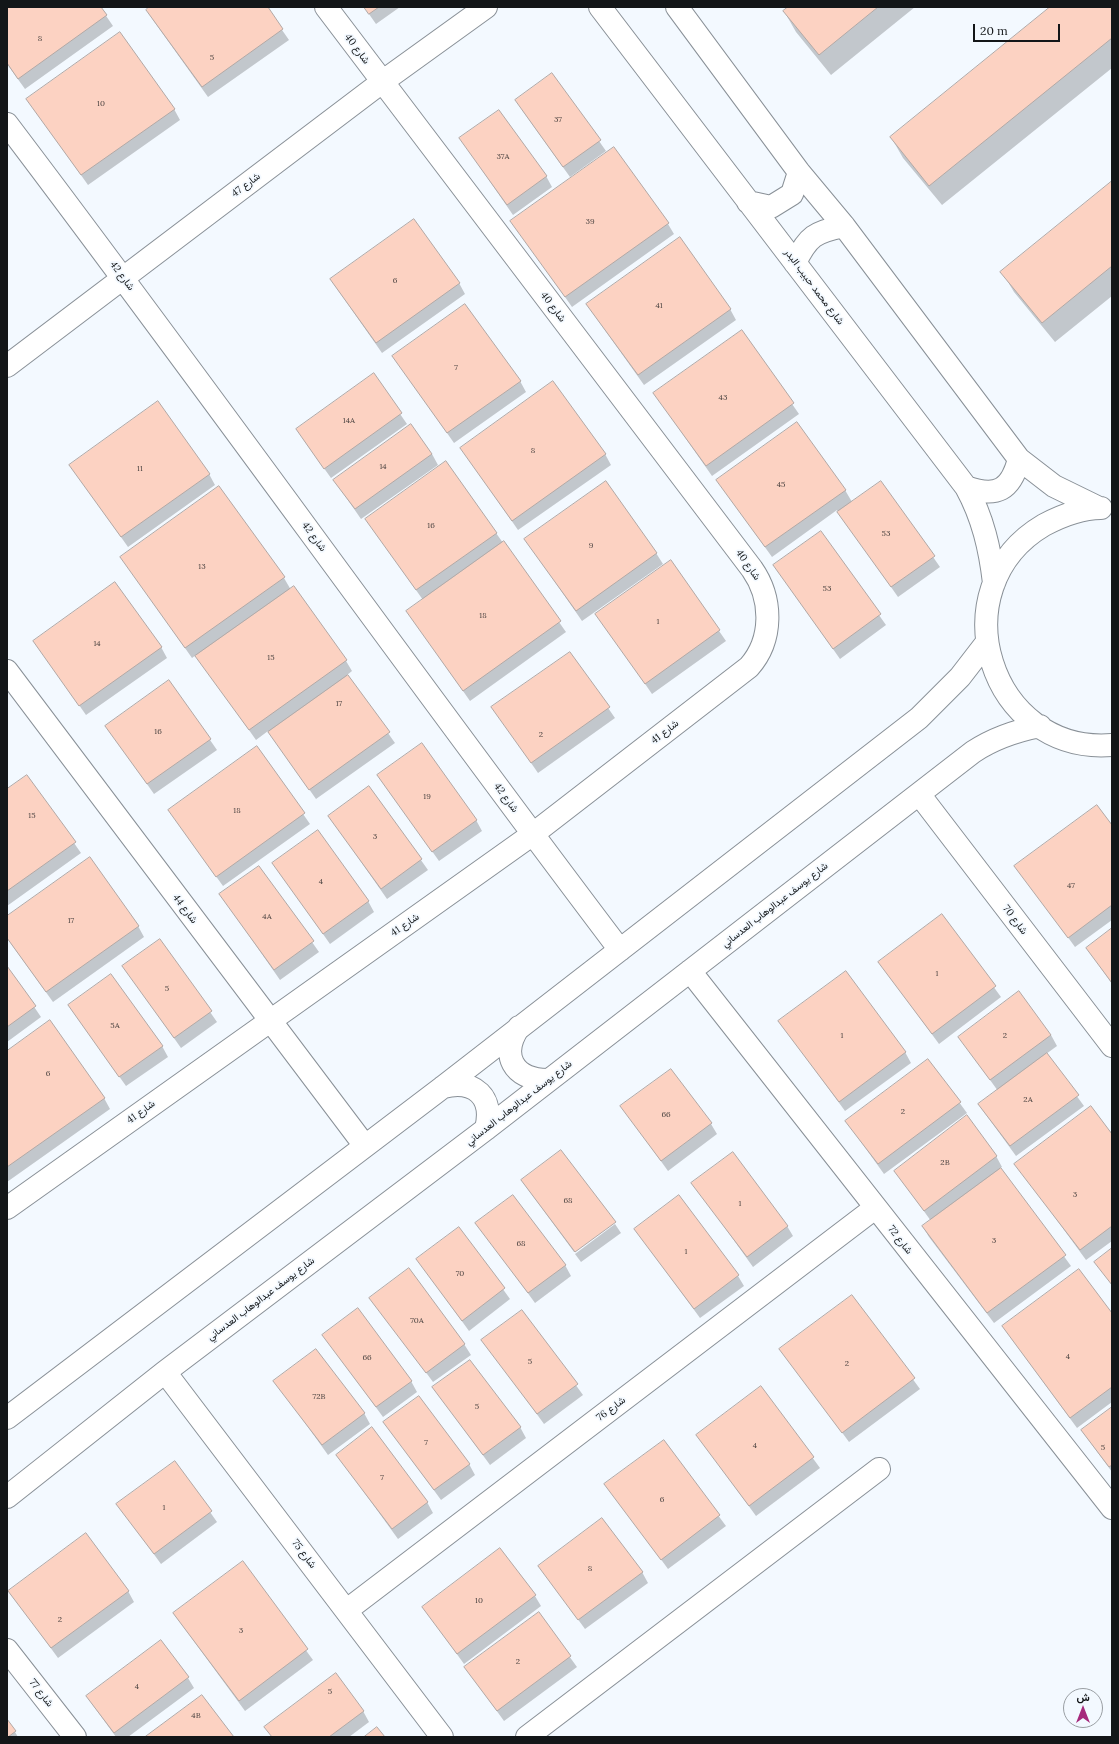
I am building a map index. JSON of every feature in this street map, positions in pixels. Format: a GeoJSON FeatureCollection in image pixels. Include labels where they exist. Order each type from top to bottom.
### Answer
{"type":"FeatureCollection","features":[{"type":"Feature","properties":{"kind":"street","name":"شارع 40"},"geometry":{"type":"LineString","coordinates":[[326,7],[752,569],[761,584],[768,613]]}},
{"type":"Feature","properties":{"kind":"street","name":"شارع 47"},"geometry":{"type":"LineString","coordinates":[[7,366],[382,82],[486,7]]}},
{"type":"Feature","properties":{"kind":"street","name":"شارع محمد حبيب البدر"},"geometry":{"type":"LineString","coordinates":[[600,7],[966,487],[975,503],[987,535],[994,584]]}},
{"type":"Feature","properties":{"kind":"street"},"geometry":{"type":"LineString","coordinates":[[677,7],[799,172],[844,226],[1019,458],[1054,486],[1105,508]]}},
{"type":"Feature","properties":{"kind":"street","name":"شارع 42"},"geometry":{"type":"LineString","coordinates":[[7,124],[124,278],[620,950]]}},
{"type":"Feature","properties":{"kind":"street"},"geometry":{"type":"LineString","coordinates":[[748,202],[771,207],[777,204],[792,194],[799,172]]}},
{"type":"Feature","properties":{"kind":"street"},"geometry":{"type":"LineString","coordinates":[[795,263],[805,244],[822,231],[844,226]]}},
{"type":"Feature","properties":{"kind":"street"},"geometry":{"type":"LineString","coordinates":[[966,487],[983,493],[1001,489],[1014,476],[1019,458]]}},
{"type":"Feature","properties":{"kind":"street"},"geometry":{"type":"LineString","coordinates":[[1105,508],[1069,514],[1055,519],[1035,531],[1018,546],[1009,557],[994,584],[987,609],[987,642],[991,662],[1006,692],[1024,713],[1040,726],[1060,737],[1081,743],[1112,745]]}},
{"type":"Feature","properties":{"kind":"street","name":"شارع 41"},"geometry":{"type":"LineString","coordinates":[[7,1208],[533,834],[749,667],[758,656],[764,644],[768,613]]}},
{"type":"Feature","properties":{"kind":"street"},"geometry":{"type":"LineString","coordinates":[[7,1418],[443,1087],[919,718],[960,677],[987,642]]}},
{"type":"Feature","properties":{"kind":"street","name":"شارع 44"},"geometry":{"type":"LineString","coordinates":[[7,671],[269,1021],[365,1146]]}},
{"type":"Feature","properties":{"kind":"street","name":"شارع يوسف عبدالوهاب العدساني"},"geometry":{"type":"LineString","coordinates":[[7,1497],[165,1372],[486,1129],[547,1080],[983,745],[1006,734],[1040,726]]}},
{"type":"Feature","properties":{"kind":"street","name":"شارع 70"},"geometry":{"type":"LineString","coordinates":[[919,794],[1112,1046]]}},
{"type":"Feature","properties":{"kind":"street","name":"شارع 72"},"geometry":{"type":"LineString","coordinates":[[690,971],[1112,1508]]}},
{"type":"Feature","properties":{"kind":"street"},"geometry":{"type":"LineString","coordinates":[[519,1027],[512,1038],[510,1051],[513,1064],[521,1074],[534,1080],[547,1080]]}},
{"type":"Feature","properties":{"kind":"street"},"geometry":{"type":"LineString","coordinates":[[443,1087],[456,1084],[469,1086],[480,1093],[487,1104],[489,1116],[486,1129]]}},
{"type":"Feature","properties":{"kind":"street","name":"شارع 76"},"geometry":{"type":"LineString","coordinates":[[347,1610],[875,1208]]}},
{"type":"Feature","properties":{"kind":"street","name":"شارع 75"},"geometry":{"type":"LineString","coordinates":[[165,1372],[442,1737]]}},
{"type":"Feature","properties":{"kind":"street"},"geometry":{"type":"LineString","coordinates":[[527,1737],[879,1469]]}},
{"type":"Feature","properties":{"kind":"street","name":"شارع 77"},"geometry":{"type":"LineString","coordinates":[[7,1650],[74,1737]]}},
{"type":"Feature","properties":{"kind":"building"},"geometry":{"type":"Polygon","coordinates":[[[7,7],[101,7],[107,15],[18,79],[7,63],[7,7]]]}},
{"type":"Feature","properties":{"kind":"building"},"geometry":{"type":"Polygon","coordinates":[[[149,7],[268,7],[283,29],[202,87],[146,10],[149,7]]]}},
{"type":"Feature","properties":{"kind":"building"},"geometry":{"type":"Polygon","coordinates":[[[364,7],[379,7],[369,14],[364,7]]]}},
{"type":"Feature","properties":{"kind":"building"},"geometry":{"type":"Polygon","coordinates":[[[788,7],[878,7],[819,55],[783,11],[788,7]]]}},
{"type":"Feature","properties":{"kind":"building"},"geometry":{"type":"Polygon","coordinates":[[[1050,7],[1112,7],[1112,38],[929,186],[890,137],[1050,7]]]}},
{"type":"Feature","properties":{"kind":"building"},"geometry":{"type":"Polygon","coordinates":[[[120,32],[175,109],[81,175],[26,99],[120,32]]]}},
{"type":"Feature","properties":{"kind":"building"},"geometry":{"type":"Polygon","coordinates":[[[552,73],[601,140],[563,167],[515,100],[552,73]]]}},
{"type":"Feature","properties":{"kind":"building"},"geometry":{"type":"Polygon","coordinates":[[[499,110],[547,176],[507,205],[459,138],[499,110]]]}},
{"type":"Feature","properties":{"kind":"building"},"geometry":{"type":"Polygon","coordinates":[[[614,147],[669,223],[565,297],[510,221],[614,147]]]}},
{"type":"Feature","properties":{"kind":"building"},"geometry":{"type":"Polygon","coordinates":[[[1112,181],[1112,266],[1042,323],[1000,272],[1112,181]]]}},
{"type":"Feature","properties":{"kind":"building"},"geometry":{"type":"Polygon","coordinates":[[[414,219],[460,283],[376,343],[330,279],[414,219]]]}},
{"type":"Feature","properties":{"kind":"building"},"geometry":{"type":"Polygon","coordinates":[[[680,237],[731,309],[638,375],[586,304],[680,237]]]}},
{"type":"Feature","properties":{"kind":"building"},"geometry":{"type":"Polygon","coordinates":[[[465,304],[521,381],[447,433],[392,356],[465,304]]]}},
{"type":"Feature","properties":{"kind":"building"},"geometry":{"type":"Polygon","coordinates":[[[742,330],[794,403],[706,466],[653,393],[742,330]]]}},
{"type":"Feature","properties":{"kind":"building"},"geometry":{"type":"Polygon","coordinates":[[[374,373],[402,413],[324,469],[296,429],[374,373]]]}},
{"type":"Feature","properties":{"kind":"building"},"geometry":{"type":"Polygon","coordinates":[[[553,381],[606,454],[512,521],[460,448],[553,381]]]}},
{"type":"Feature","properties":{"kind":"building"},"geometry":{"type":"Polygon","coordinates":[[[158,401],[210,474],[121,537],[69,465],[158,401]]]}},
{"type":"Feature","properties":{"kind":"building"},"geometry":{"type":"Polygon","coordinates":[[[797,422],[846,490],[765,547],[716,480],[797,422]]]}},
{"type":"Feature","properties":{"kind":"building"},"geometry":{"type":"Polygon","coordinates":[[[411,424],[432,454],[355,509],[333,480],[411,424]]]}},
{"type":"Feature","properties":{"kind":"building"},"geometry":{"type":"Polygon","coordinates":[[[446,461],[497,533],[416,590],[365,519],[446,461]]]}},
{"type":"Feature","properties":{"kind":"building"},"geometry":{"type":"Polygon","coordinates":[[[606,481],[657,553],[576,611],[524,539],[606,481]]]}},
{"type":"Feature","properties":{"kind":"building"},"geometry":{"type":"Polygon","coordinates":[[[881,481],[935,556],[891,587],[837,512],[881,481]]]}},
{"type":"Feature","properties":{"kind":"building"},"geometry":{"type":"Polygon","coordinates":[[[219,486],[285,577],[185,648],[120,557],[219,486]]]}},
{"type":"Feature","properties":{"kind":"building"},"geometry":{"type":"Polygon","coordinates":[[[821,531],[881,614],[833,649],[773,565],[821,531]]]}},
{"type":"Feature","properties":{"kind":"building"},"geometry":{"type":"Polygon","coordinates":[[[504,541],[561,621],[463,691],[406,611],[504,541]]]}},
{"type":"Feature","properties":{"kind":"building"},"geometry":{"type":"Polygon","coordinates":[[[671,560],[720,630],[645,684],[595,614],[671,560]]]}},
{"type":"Feature","properties":{"kind":"building"},"geometry":{"type":"Polygon","coordinates":[[[115,582],[162,647],[79,706],[33,641],[115,582]]]}},
{"type":"Feature","properties":{"kind":"building"},"geometry":{"type":"Polygon","coordinates":[[[294,586],[347,660],[249,730],[195,656],[294,586]]]}},
{"type":"Feature","properties":{"kind":"building"},"geometry":{"type":"Polygon","coordinates":[[[570,652],[610,707],[531,763],[491,707],[570,652]]]}},
{"type":"Feature","properties":{"kind":"building"},"geometry":{"type":"Polygon","coordinates":[[[348,675],[390,732],[309,790],[268,732],[348,675]]]}},
{"type":"Feature","properties":{"kind":"building"},"geometry":{"type":"Polygon","coordinates":[[[169,680],[211,739],[147,784],[105,726],[169,680]]]}},
{"type":"Feature","properties":{"kind":"building"},"geometry":{"type":"Polygon","coordinates":[[[422,743],[477,820],[432,852],[377,775],[422,743]]]}},
{"type":"Feature","properties":{"kind":"building"},"geometry":{"type":"Polygon","coordinates":[[[257,746],[305,813],[216,877],[168,810],[257,746]]]}},
{"type":"Feature","properties":{"kind":"building"},"geometry":{"type":"Polygon","coordinates":[[[27,775],[76,842],[7,891],[7,789],[27,775]]]}},
{"type":"Feature","properties":{"kind":"building"},"geometry":{"type":"Polygon","coordinates":[[[369,786],[422,859],[381,889],[328,816],[369,786]]]}},
{"type":"Feature","properties":{"kind":"building"},"geometry":{"type":"Polygon","coordinates":[[[1097,805],[1112,825],[1112,905],[1068,938],[1014,866],[1097,805]]]}},
{"type":"Feature","properties":{"kind":"building"},"geometry":{"type":"Polygon","coordinates":[[[318,830],[369,901],[323,934],[272,863],[318,830]]]}},
{"type":"Feature","properties":{"kind":"building"},"geometry":{"type":"Polygon","coordinates":[[[90,857],[139,926],[46,992],[7,938],[7,916],[90,857]]]}},
{"type":"Feature","properties":{"kind":"building"},"geometry":{"type":"Polygon","coordinates":[[[259,866],[314,941],[274,970],[219,894],[259,866]]]}},
{"type":"Feature","properties":{"kind":"building"},"geometry":{"type":"Polygon","coordinates":[[[942,914],[996,986],[932,1034],[878,962],[942,914]]]}},
{"type":"Feature","properties":{"kind":"building"},"geometry":{"type":"Polygon","coordinates":[[[1112,928],[1112,983],[1086,948],[1112,928]]]}},
{"type":"Feature","properties":{"kind":"building"},"geometry":{"type":"Polygon","coordinates":[[[160,939],[212,1011],[174,1038],[122,966],[160,939]]]}},
{"type":"Feature","properties":{"kind":"building"},"geometry":{"type":"Polygon","coordinates":[[[7,966],[36,1006],[7,1027],[7,966]]]}},
{"type":"Feature","properties":{"kind":"building"},"geometry":{"type":"Polygon","coordinates":[[[846,971],[906,1052],[839,1102],[778,1021],[846,971]]]}},
{"type":"Feature","properties":{"kind":"building"},"geometry":{"type":"Polygon","coordinates":[[[111,974],[163,1046],[119,1077],[68,1005],[111,974]]]}},
{"type":"Feature","properties":{"kind":"building"},"geometry":{"type":"Polygon","coordinates":[[[1019,991],[1051,1035],[990,1080],[958,1037],[1019,991]]]}},
{"type":"Feature","properties":{"kind":"building"},"geometry":{"type":"Polygon","coordinates":[[[50,1020],[105,1098],[7,1167],[7,1051],[50,1020]]]}},
{"type":"Feature","properties":{"kind":"building"},"geometry":{"type":"Polygon","coordinates":[[[1047,1053],[1079,1095],[1010,1146],[978,1104],[1047,1053]]]}},
{"type":"Feature","properties":{"kind":"building"},"geometry":{"type":"Polygon","coordinates":[[[928,1059],[961,1102],[878,1164],[845,1121],[928,1059]]]}},
{"type":"Feature","properties":{"kind":"building"},"geometry":{"type":"Polygon","coordinates":[[[671,1069],[712,1123],[661,1161],[620,1106],[671,1069]]]}},
{"type":"Feature","properties":{"kind":"building"},"geometry":{"type":"Polygon","coordinates":[[[1091,1106],[1112,1134],[1112,1226],[1080,1250],[1014,1164],[1091,1106]]]}},
{"type":"Feature","properties":{"kind":"building"},"geometry":{"type":"Polygon","coordinates":[[[967,1115],[997,1156],[924,1211],[894,1171],[967,1115]]]}},
{"type":"Feature","properties":{"kind":"building"},"geometry":{"type":"Polygon","coordinates":[[[561,1150],[616,1222],[575,1252],[521,1180],[561,1150]]]}},
{"type":"Feature","properties":{"kind":"building"},"geometry":{"type":"Polygon","coordinates":[[[733,1152],[788,1226],[747,1257],[691,1183],[733,1152]]]}},
{"type":"Feature","properties":{"kind":"building"},"geometry":{"type":"Polygon","coordinates":[[[1001,1168],[1066,1255],[987,1313],[922,1226],[1001,1168]]]}},
{"type":"Feature","properties":{"kind":"building"},"geometry":{"type":"Polygon","coordinates":[[[513,1195],[566,1265],[528,1293],[475,1223],[513,1195]]]}},
{"type":"Feature","properties":{"kind":"building"},"geometry":{"type":"Polygon","coordinates":[[[679,1195],[739,1275],[694,1309],[634,1229],[679,1195]]]}},
{"type":"Feature","properties":{"kind":"building"},"geometry":{"type":"Polygon","coordinates":[[[459,1227],[505,1288],[462,1321],[416,1259],[459,1227]]]}},
{"type":"Feature","properties":{"kind":"building"},"geometry":{"type":"Polygon","coordinates":[[[1112,1248],[1112,1285],[1094,1262],[1112,1248]]]}},
{"type":"Feature","properties":{"kind":"building"},"geometry":{"type":"Polygon","coordinates":[[[409,1268],[465,1344],[426,1373],[369,1298],[409,1268]]]}},
{"type":"Feature","properties":{"kind":"building"},"geometry":{"type":"Polygon","coordinates":[[[1079,1269],[1112,1313],[1112,1387],[1070,1418],[1002,1326],[1079,1269]]]}},
{"type":"Feature","properties":{"kind":"building"},"geometry":{"type":"Polygon","coordinates":[[[852,1295],[915,1378],[842,1433],[779,1349],[852,1295]]]}},
{"type":"Feature","properties":{"kind":"building"},"geometry":{"type":"Polygon","coordinates":[[[358,1308],[412,1381],[376,1407],[322,1335],[358,1308]]]}},
{"type":"Feature","properties":{"kind":"building"},"geometry":{"type":"Polygon","coordinates":[[[522,1310],[578,1384],[537,1414],[481,1340],[522,1310]]]}},
{"type":"Feature","properties":{"kind":"building"},"geometry":{"type":"Polygon","coordinates":[[[316,1349],[365,1413],[322,1445],[273,1381],[316,1349]]]}},
{"type":"Feature","properties":{"kind":"building"},"geometry":{"type":"Polygon","coordinates":[[[470,1360],[521,1427],[483,1455],[432,1387],[470,1360]]]}},
{"type":"Feature","properties":{"kind":"building"},"geometry":{"type":"Polygon","coordinates":[[[761,1386],[814,1457],[749,1506],[696,1435],[761,1386]]]}},
{"type":"Feature","properties":{"kind":"building"},"geometry":{"type":"Polygon","coordinates":[[[419,1396],[470,1464],[434,1490],[383,1422],[419,1396]]]}},
{"type":"Feature","properties":{"kind":"building"},"geometry":{"type":"Polygon","coordinates":[[[1112,1407],[1112,1465],[1109,1467],[1081,1430],[1112,1407]]]}},
{"type":"Feature","properties":{"kind":"building"},"geometry":{"type":"Polygon","coordinates":[[[372,1427],[428,1502],[392,1529],[336,1455],[372,1427]]]}},
{"type":"Feature","properties":{"kind":"building"},"geometry":{"type":"Polygon","coordinates":[[[664,1440],[720,1515],[661,1560],[604,1484],[664,1440]]]}},
{"type":"Feature","properties":{"kind":"building"},"geometry":{"type":"Polygon","coordinates":[[[175,1461],[212,1511],[154,1554],[116,1504],[175,1461]]]}},
{"type":"Feature","properties":{"kind":"building"},"geometry":{"type":"Polygon","coordinates":[[[602,1518],[643,1572],[578,1620],[538,1566],[602,1518]]]}},
{"type":"Feature","properties":{"kind":"building"},"geometry":{"type":"Polygon","coordinates":[[[86,1533],[129,1591],[51,1648],[8,1591],[86,1533]]]}},
{"type":"Feature","properties":{"kind":"building"},"geometry":{"type":"Polygon","coordinates":[[[500,1548],[536,1595],[457,1654],[422,1607],[500,1548]]]}},
{"type":"Feature","properties":{"kind":"building"},"geometry":{"type":"Polygon","coordinates":[[[243,1561],[308,1649],[239,1701],[173,1613],[243,1561]]]}},
{"type":"Feature","properties":{"kind":"building"},"geometry":{"type":"Polygon","coordinates":[[[539,1612],[571,1656],[497,1711],[464,1667],[539,1612]]]}},
{"type":"Feature","properties":{"kind":"building"},"geometry":{"type":"Polygon","coordinates":[[[161,1640],[189,1677],[114,1733],[86,1696],[161,1640]]]}},
{"type":"Feature","properties":{"kind":"building"},"geometry":{"type":"Polygon","coordinates":[[[336,1673],[364,1711],[329,1737],[272,1737],[264,1727],[336,1673]]]}},
{"type":"Feature","properties":{"kind":"building"},"geometry":{"type":"Polygon","coordinates":[[[202,1695],[234,1737],[145,1737],[202,1695]]]}},
{"type":"Feature","properties":{"kind":"building"},"geometry":{"type":"Polygon","coordinates":[[[7,1719],[16,1731],[8,1737],[7,1737],[7,1719]]]}},
{"type":"Feature","properties":{"kind":"building"},"geometry":{"type":"Polygon","coordinates":[[[377,1727],[385,1737],[364,1737],[377,1727]]]}}]}
